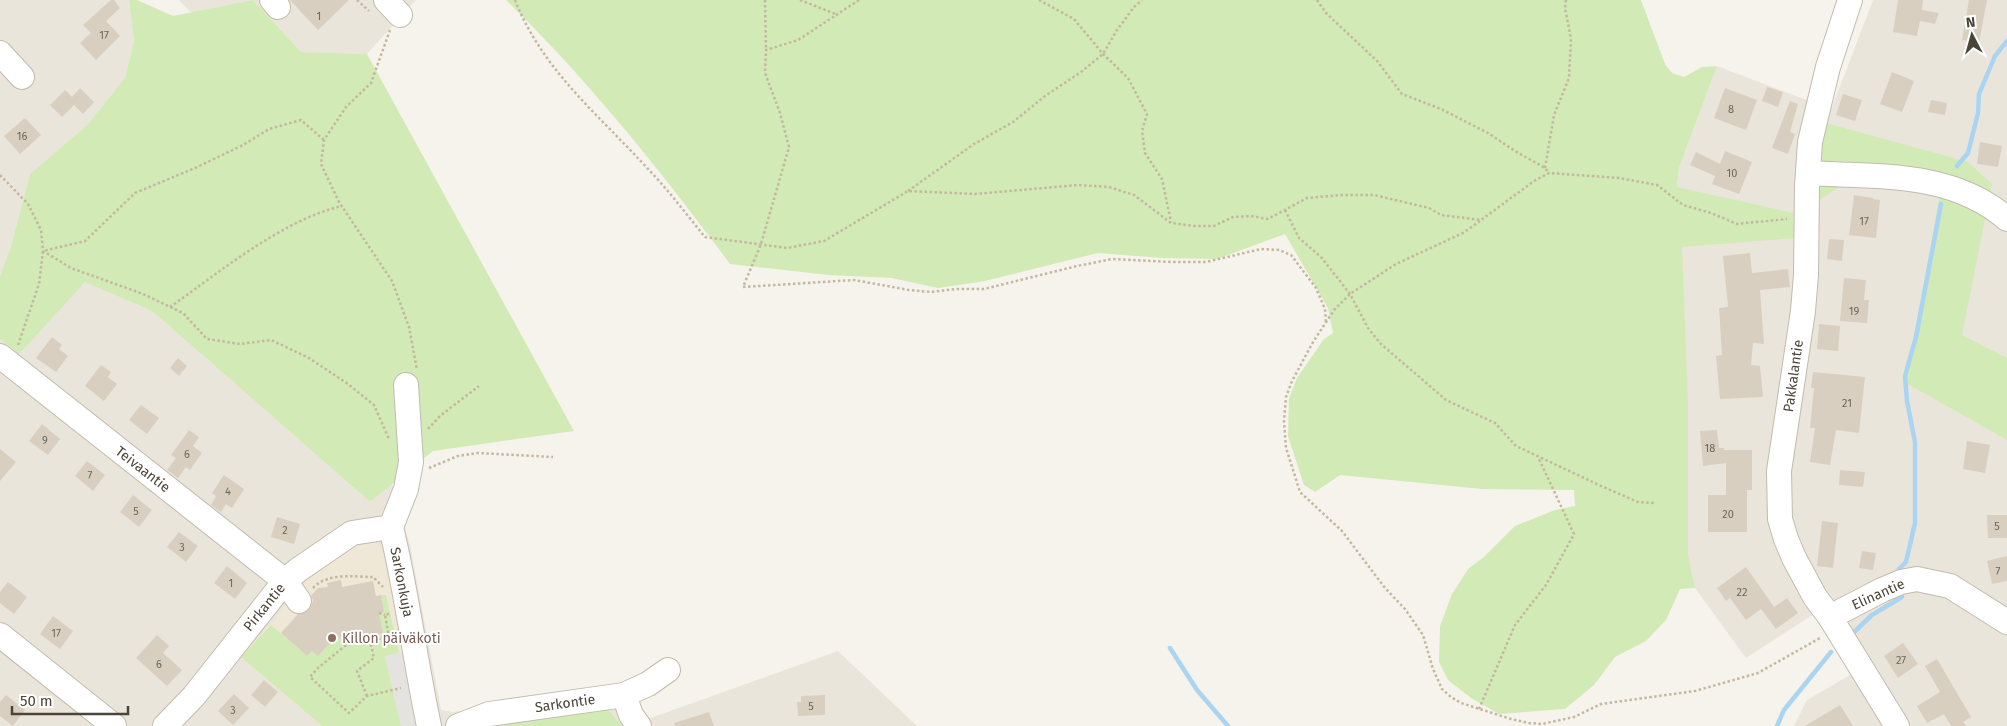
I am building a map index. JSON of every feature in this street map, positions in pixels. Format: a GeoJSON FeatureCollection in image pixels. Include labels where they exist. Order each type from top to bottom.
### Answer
{"type":"FeatureCollection","features":[{"type":"Feature","properties":{"kind":"street","name":"Pakkalantie"},"geometry":{"type":"LineString","coordinates":[[1850,0],[1828,66],[1810,142],[1806,216],[1806,275],[1803,310],[1779,472],[1780,519],[1794,558],[1816,597],[1897,726]]}},
{"type":"Feature","properties":{"kind":"street"},"geometry":{"type":"LineString","coordinates":[[0,53],[22,77]]}},
{"type":"Feature","properties":{"kind":"street"},"geometry":{"type":"LineString","coordinates":[[1808,173],[1906,179],[1945,185],[1963,191],[1992,206],[2007,219]]}},
{"type":"Feature","properties":{"kind":"street","name":"Teivaantie"},"geometry":{"type":"LineString","coordinates":[[6,361],[285,581],[299,601]]}},
{"type":"Feature","properties":{"kind":"street"},"geometry":{"type":"LineString","coordinates":[[391,527],[406,489],[411,462],[412,380]]}},
{"type":"Feature","properties":{"kind":"street","name":"Pirkantie"},"geometry":{"type":"LineString","coordinates":[[165,726],[194,696],[285,581],[352,533],[391,527]]}},
{"type":"Feature","properties":{"kind":"street","name":"Sarkonkuja"},"geometry":{"type":"LineString","coordinates":[[391,527],[406,591],[429,726]]}},
{"type":"Feature","properties":{"kind":"street","name":"Elinantie"},"geometry":{"type":"LineString","coordinates":[[1834,623],[1882,590],[1901,582],[1917,579],[1950,586],[2007,622]]}},
{"type":"Feature","properties":{"kind":"street"},"geometry":{"type":"LineString","coordinates":[[0,634],[114,726]]}},
{"type":"Feature","properties":{"kind":"street","name":"Sarkontie"},"geometry":{"type":"LineString","coordinates":[[458,726],[489,714],[624,695],[648,684],[668,670]]}},
{"type":"Feature","properties":{"kind":"street"},"geometry":{"type":"LineString","coordinates":[[624,695],[631,715],[639,726]]}},
{"type":"Feature","properties":{"kind":"path"},"geometry":{"type":"LineString","coordinates":[[515,0],[521,16],[545,58],[578,97],[650,170],[705,237],[788,248],[824,241],[908,191],[974,144],[1013,122],[1045,96],[1081,72],[1102,54],[1134,7],[1142,0]]}},
{"type":"Feature","properties":{"kind":"path"},"geometry":{"type":"LineString","coordinates":[[765,0],[765,73],[780,113],[789,147],[762,244],[743,286],[854,280],[931,292],[956,289],[984,289],[1112,259],[1206,262],[1261,249],[1278,250],[1291,255],[1316,288],[1325,309],[1326,323]]}},
{"type":"Feature","properties":{"kind":"path"},"geometry":{"type":"LineString","coordinates":[[800,0],[838,15]]}},
{"type":"Feature","properties":{"kind":"path"},"geometry":{"type":"LineString","coordinates":[[766,50],[798,40],[859,0]]}},
{"type":"Feature","properties":{"kind":"path"},"geometry":{"type":"LineString","coordinates":[[1039,0],[1074,19],[1102,54],[1128,78],[1147,114],[1142,131],[1145,153],[1162,179],[1171,223]]}},
{"type":"Feature","properties":{"kind":"path"},"geometry":{"type":"LineString","coordinates":[[1316,0],[1326,13],[1377,61],[1402,94],[1441,109],[1488,133],[1545,168],[1548,173]]}},
{"type":"Feature","properties":{"kind":"path"},"geometry":{"type":"LineString","coordinates":[[1545,168],[1554,116],[1569,78],[1571,39],[1564,8],[1566,0]]}},
{"type":"Feature","properties":{"kind":"path"},"geometry":{"type":"LineString","coordinates":[[393,7],[390,31],[371,83],[346,107],[324,140],[321,164],[342,206],[392,280],[409,327],[412,380]]}},
{"type":"Feature","properties":{"kind":"path"},"geometry":{"type":"LineString","coordinates":[[43,251],[85,241],[135,193],[195,168],[243,145],[269,129],[301,120],[324,140]]}},
{"type":"Feature","properties":{"kind":"path"},"geometry":{"type":"LineString","coordinates":[[1806,216],[1781,221],[1737,224],[1711,213],[1683,205],[1657,185],[1619,178],[1548,173],[1534,181],[1463,233],[1396,264],[1350,294],[1334,310],[1292,381],[1286,397],[1284,421],[1286,448],[1300,492],[1342,530],[1386,588],[1405,609],[1423,636],[1433,669],[1442,689],[1456,700],[1528,724],[1542,724],[1574,717],[1602,704],[1695,691],[1758,673],[1834,623]]}},
{"type":"Feature","properties":{"kind":"path"},"geometry":{"type":"LineString","coordinates":[[0,175],[28,204],[41,230],[43,251],[39,284],[6,361]]}},
{"type":"Feature","properties":{"kind":"path"},"geometry":{"type":"LineString","coordinates":[[908,191],[975,194],[1044,187],[1109,187],[1134,195],[1171,223],[1214,226],[1233,218],[1251,216],[1268,219],[1307,198],[1374,195],[1428,208],[1441,215],[1481,220]]}},
{"type":"Feature","properties":{"kind":"path"},"geometry":{"type":"LineString","coordinates":[[170,307],[265,240],[326,210],[342,206]]}},
{"type":"Feature","properties":{"kind":"path"},"geometry":{"type":"LineString","coordinates":[[1285,210],[1299,238],[1321,257],[1350,294],[1368,328],[1381,344],[1446,400],[1496,423],[1516,446],[1539,458],[1638,502],[1654,503]]}},
{"type":"Feature","properties":{"kind":"path"},"geometry":{"type":"LineString","coordinates":[[43,251],[72,268],[143,294],[170,307],[183,314],[207,339],[240,344],[271,340],[309,358],[374,404],[390,441]]}},
{"type":"Feature","properties":{"kind":"path"},"geometry":{"type":"LineString","coordinates":[[422,435],[441,415],[479,386]]}},
{"type":"Feature","properties":{"kind":"path"},"geometry":{"type":"LineString","coordinates":[[406,489],[430,468],[458,456],[478,453],[553,457]]}},
{"type":"Feature","properties":{"kind":"path"},"geometry":{"type":"LineString","coordinates":[[1479,708],[1515,624],[1546,585],[1574,534],[1539,458]]}},
{"type":"Feature","properties":{"kind":"path"},"geometry":{"type":"LineString","coordinates":[[299,601],[317,584],[326,579],[341,577],[373,577],[384,588],[392,592],[406,591]]}},
{"type":"Feature","properties":{"kind":"path"},"geometry":{"type":"LineString","coordinates":[[379,613],[386,615],[389,637],[345,644],[310,677],[349,713],[367,696],[393,690]]}},
{"type":"Feature","properties":{"kind":"path"},"geometry":{"type":"LineString","coordinates":[[367,696],[357,671],[374,658],[370,640]]}},
{"type":"Feature","properties":{"kind":"shaded area"},"geometry":{"type":"Polygon","coordinates":[[[0,0],[129,0],[134,41],[125,78],[87,125],[30,174],[11,246],[0,276],[0,0]]]}},
{"type":"Feature","properties":{"kind":"shaded area"},"geometry":{"type":"Polygon","coordinates":[[[179,0],[253,0],[191,13],[179,0]]]}},
{"type":"Feature","properties":{"kind":"shaded area"},"geometry":{"type":"Polygon","coordinates":[[[253,0],[416,0],[367,54],[301,52],[253,0]]]}},
{"type":"Feature","properties":{"kind":"shaded area"},"geometry":{"type":"Polygon","coordinates":[[[1873,0],[2007,0],[2007,726],[1794,726],[1807,700],[1869,664],[1834,601],[1746,658],[1695,588],[1688,554],[1677,188],[1679,168],[1717,66],[1809,101],[1826,123],[1873,0]]]}},
{"type":"Feature","properties":{"kind":"shaded area"},"geometry":{"type":"Polygon","coordinates":[[[84,281],[152,311],[370,502],[392,484],[410,545],[441,710],[453,712],[625,689],[645,720],[838,651],[917,726],[622,726],[607,708],[492,726],[419,726],[271,625],[242,657],[322,726],[0,726],[0,339],[19,354],[84,281]]]}},
{"type":"Feature","properties":{"kind":"shaded area","name":"Killon päiväkoti"},"geometry":{"type":"Polygon","coordinates":[[[372,541],[381,548],[401,584],[419,726],[322,726],[241,657],[271,625],[301,586],[338,555],[359,542],[372,541]]]}},
{"type":"Feature","properties":{"kind":"shaded area"},"geometry":{"type":"Polygon","coordinates":[[[406,651],[419,726],[401,726],[385,656],[406,651]]]}},
{"type":"Feature","properties":{"kind":"green space"},"geometry":{"type":"Polygon","coordinates":[[[129,0],[137,0],[173,16],[253,0],[301,52],[367,54],[574,431],[433,451],[370,502],[152,311],[85,282],[19,354],[0,339],[0,276],[11,246],[30,174],[87,125],[125,78],[134,41],[129,0]]]}},
{"type":"Feature","properties":{"kind":"green space"},"geometry":{"type":"Polygon","coordinates":[[[506,0],[1641,0],[1665,64],[1672,73],[1684,77],[1702,67],[1717,66],[1679,168],[1677,187],[1794,213],[1795,238],[1682,247],[1688,405],[1688,554],[1695,588],[1680,589],[1666,620],[1646,641],[1615,657],[1594,685],[1565,709],[1499,714],[1471,698],[1448,680],[1439,662],[1440,626],[1452,594],[1469,568],[1484,557],[1515,526],[1555,510],[1575,506],[1574,490],[1482,489],[1340,475],[1315,492],[1304,485],[1288,436],[1289,398],[1297,378],[1324,339],[1333,333],[1328,308],[1285,234],[1217,259],[1162,258],[1098,253],[985,281],[938,288],[892,278],[828,275],[730,264],[678,195],[595,95],[506,0]]]}},
{"type":"Feature","properties":{"kind":"green space"},"geometry":{"type":"Polygon","coordinates":[[[1826,123],[1968,162],[1992,184],[1962,335],[2007,358],[2007,440],[1906,383],[1940,194],[1843,184],[1818,201],[1821,148],[1826,123]]]}},
{"type":"Feature","properties":{"kind":"green space"},"geometry":{"type":"Polygon","coordinates":[[[381,595],[386,595],[399,653],[385,657],[401,726],[322,726],[241,657],[271,625],[307,656],[312,651],[318,656],[337,636],[345,643],[351,636],[354,639],[383,633],[379,613],[384,612],[381,595]]]}},
{"type":"Feature","properties":{"kind":"green space"},"geometry":{"type":"Polygon","coordinates":[[[607,708],[622,726],[492,726],[607,708]]]}},
{"type":"Feature","properties":{"kind":"building"},"geometry":{"type":"Polygon","coordinates":[[[111,0],[114,0],[120,8],[106,21],[120,36],[96,60],[80,43],[91,33],[83,25],[111,0]]]}},
{"type":"Feature","properties":{"kind":"building"},"geometry":{"type":"Polygon","coordinates":[[[290,0],[349,0],[318,30],[290,0]]]}},
{"type":"Feature","properties":{"kind":"building"},"geometry":{"type":"Polygon","coordinates":[[[1898,0],[1923,0],[1922,10],[1939,13],[1935,24],[1920,21],[1917,36],[1893,32],[1898,0]]]}},
{"type":"Feature","properties":{"kind":"building"},"geometry":{"type":"Polygon","coordinates":[[[1969,0],[1987,0],[1979,43],[1962,40],[1969,0]]]}},
{"type":"Feature","properties":{"kind":"building"},"geometry":{"type":"Polygon","coordinates":[[[1892,72],[1914,81],[1902,112],[1880,104],[1892,72]]]}},
{"type":"Feature","properties":{"kind":"building"},"geometry":{"type":"Polygon","coordinates":[[[1767,87],[1783,92],[1778,107],[1762,101],[1767,87]]]}},
{"type":"Feature","properties":{"kind":"building"},"geometry":{"type":"Polygon","coordinates":[[[80,88],[94,102],[83,114],[74,105],[62,117],[50,105],[65,90],[72,97],[80,88]]]}},
{"type":"Feature","properties":{"kind":"building"},"geometry":{"type":"Polygon","coordinates":[[[1725,88],[1757,100],[1746,130],[1714,118],[1725,88]]]}},
{"type":"Feature","properties":{"kind":"building"},"geometry":{"type":"Polygon","coordinates":[[[1843,94],[1862,100],[1855,121],[1836,115],[1843,94]]]}},
{"type":"Feature","properties":{"kind":"building"},"geometry":{"type":"Polygon","coordinates":[[[1931,100],[1947,103],[1945,115],[1928,112],[1931,100]]]}},
{"type":"Feature","properties":{"kind":"building"},"geometry":{"type":"Polygon","coordinates":[[[1790,101],[1798,104],[1790,132],[1795,134],[1788,154],[1772,148],[1790,101]]]}},
{"type":"Feature","properties":{"kind":"building"},"geometry":{"type":"Polygon","coordinates":[[[25,118],[41,135],[20,154],[4,136],[25,118]]]}},
{"type":"Feature","properties":{"kind":"building"},"geometry":{"type":"Polygon","coordinates":[[[1980,142],[2002,146],[1998,167],[1977,164],[1980,142]]]}},
{"type":"Feature","properties":{"kind":"building"},"geometry":{"type":"Polygon","coordinates":[[[1725,151],[1752,162],[1739,194],[1712,184],[1715,176],[1690,165],[1696,152],[1720,164],[1725,151]]]}},
{"type":"Feature","properties":{"kind":"building"},"geometry":{"type":"Polygon","coordinates":[[[1854,195],[1880,200],[1876,238],[1849,235],[1854,195]]]}},
{"type":"Feature","properties":{"kind":"building"},"geometry":{"type":"Polygon","coordinates":[[[1829,239],[1844,240],[1842,261],[1827,259],[1829,239]]]}},
{"type":"Feature","properties":{"kind":"building"},"geometry":{"type":"Polygon","coordinates":[[[1750,253],[1752,273],[1788,269],[1790,287],[1760,290],[1764,344],[1753,343],[1751,365],[1760,366],[1763,397],[1720,399],[1716,356],[1722,355],[1719,308],[1728,307],[1723,256],[1750,253]]]}},
{"type":"Feature","properties":{"kind":"building"},"geometry":{"type":"Polygon","coordinates":[[[1844,278],[1866,280],[1864,300],[1869,300],[1867,323],[1840,321],[1844,278]]]}},
{"type":"Feature","properties":{"kind":"building"},"geometry":{"type":"Polygon","coordinates":[[[1819,324],[1840,326],[1838,351],[1817,349],[1819,324]]]}},
{"type":"Feature","properties":{"kind":"building"},"geometry":{"type":"Polygon","coordinates":[[[52,337],[62,345],[59,349],[68,356],[56,372],[36,358],[52,337]]]}},
{"type":"Feature","properties":{"kind":"building"},"geometry":{"type":"Polygon","coordinates":[[[178,358],[187,366],[179,376],[170,368],[178,358]]]}},
{"type":"Feature","properties":{"kind":"building"},"geometry":{"type":"Polygon","coordinates":[[[101,365],[111,372],[108,377],[117,384],[104,401],[85,386],[101,365]]]}},
{"type":"Feature","properties":{"kind":"building"},"geometry":{"type":"Polygon","coordinates":[[[1813,372],[1865,377],[1859,433],[1836,430],[1830,465],[1810,462],[1815,428],[1810,428],[1814,388],[1811,388],[1813,372]]]}},
{"type":"Feature","properties":{"kind":"building"},"geometry":{"type":"Polygon","coordinates":[[[141,405],[159,418],[147,434],[129,420],[141,405]]]}},
{"type":"Feature","properties":{"kind":"building"},"geometry":{"type":"Polygon","coordinates":[[[42,424],[60,439],[48,455],[29,441],[42,424]]]}},
{"type":"Feature","properties":{"kind":"building"},"geometry":{"type":"Polygon","coordinates":[[[189,430],[199,437],[193,446],[202,453],[190,470],[186,467],[178,478],[167,470],[176,458],[171,455],[189,430]]]}},
{"type":"Feature","properties":{"kind":"building"},"geometry":{"type":"Polygon","coordinates":[[[1717,430],[1719,448],[1724,448],[1724,450],[1752,450],[1752,490],[1747,490],[1747,532],[1708,532],[1708,495],[1726,495],[1726,463],[1703,466],[1700,431],[1717,430]]]}},
{"type":"Feature","properties":{"kind":"building"},"geometry":{"type":"Polygon","coordinates":[[[1967,441],[1990,445],[1985,473],[1963,469],[1967,441]]]}},
{"type":"Feature","properties":{"kind":"building"},"geometry":{"type":"Polygon","coordinates":[[[0,449],[16,462],[0,481],[0,449]]]}},
{"type":"Feature","properties":{"kind":"building"},"geometry":{"type":"Polygon","coordinates":[[[87,461],[105,475],[93,491],[75,476],[87,461]]]}},
{"type":"Feature","properties":{"kind":"building"},"geometry":{"type":"Polygon","coordinates":[[[1840,470],[1865,472],[1863,487],[1839,485],[1840,470]]]}},
{"type":"Feature","properties":{"kind":"building"},"geometry":{"type":"Polygon","coordinates":[[[224,475],[244,489],[232,508],[226,504],[221,512],[211,505],[216,496],[212,493],[224,475]]]}},
{"type":"Feature","properties":{"kind":"building"},"geometry":{"type":"Polygon","coordinates":[[[133,495],[152,510],[139,527],[120,512],[133,495]]]}},
{"type":"Feature","properties":{"kind":"building"},"geometry":{"type":"Polygon","coordinates":[[[1987,515],[2007,515],[2007,538],[1988,538],[1987,515]]]}},
{"type":"Feature","properties":{"kind":"building"},"geometry":{"type":"Polygon","coordinates":[[[277,517],[300,524],[294,544],[271,537],[277,517]]]}},
{"type":"Feature","properties":{"kind":"building"},"geometry":{"type":"Polygon","coordinates":[[[1822,521],[1838,523],[1833,568],[1817,566],[1822,521]]]}},
{"type":"Feature","properties":{"kind":"building"},"geometry":{"type":"Polygon","coordinates":[[[179,532],[198,546],[186,562],[167,547],[179,532]]]}},
{"type":"Feature","properties":{"kind":"building"},"geometry":{"type":"Polygon","coordinates":[[[1862,551],[1876,553],[1873,570],[1859,568],[1862,551]]]}},
{"type":"Feature","properties":{"kind":"building"},"geometry":{"type":"Polygon","coordinates":[[[2007,556],[2007,581],[1992,584],[1987,561],[2007,556]]]}},
{"type":"Feature","properties":{"kind":"building"},"geometry":{"type":"Polygon","coordinates":[[[227,566],[247,583],[235,599],[214,583],[227,566]]]}},
{"type":"Feature","properties":{"kind":"building"},"geometry":{"type":"Polygon","coordinates":[[[1746,567],[1774,607],[1787,598],[1798,613],[1776,629],[1761,609],[1746,620],[1730,598],[1726,601],[1717,588],[1746,567]]]}},
{"type":"Feature","properties":{"kind":"building","name":"Killon päiväkoti"},"geometry":{"type":"Polygon","coordinates":[[[341,580],[342,587],[373,581],[376,596],[381,595],[384,612],[379,613],[383,633],[343,641],[337,636],[318,656],[312,651],[307,656],[281,633],[298,614],[306,612],[311,607],[313,600],[311,596],[318,588],[328,587],[327,583],[341,580]]]}},
{"type":"Feature","properties":{"kind":"building"},"geometry":{"type":"Polygon","coordinates":[[[8,582],[27,597],[14,614],[0,603],[0,592],[8,582]]]}},
{"type":"Feature","properties":{"kind":"building"},"geometry":{"type":"Polygon","coordinates":[[[53,616],[73,631],[60,649],[40,634],[53,616]]]}},
{"type":"Feature","properties":{"kind":"building"},"geometry":{"type":"Polygon","coordinates":[[[157,635],[169,646],[163,653],[182,670],[167,686],[136,658],[157,635]]]}},
{"type":"Feature","properties":{"kind":"building"},"geometry":{"type":"Polygon","coordinates":[[[1903,643],[1918,664],[1898,678],[1884,656],[1903,643]]]}},
{"type":"Feature","properties":{"kind":"building"},"geometry":{"type":"Polygon","coordinates":[[[1937,659],[1971,717],[1963,722],[1966,726],[1951,726],[1944,714],[1927,723],[1917,706],[1940,692],[1925,666],[1937,659]]]}},
{"type":"Feature","properties":{"kind":"building"},"geometry":{"type":"Polygon","coordinates":[[[264,680],[278,692],[265,707],[251,695],[264,680]]]}},
{"type":"Feature","properties":{"kind":"building"},"geometry":{"type":"Polygon","coordinates":[[[234,694],[249,708],[233,725],[218,711],[234,694]]]}},
{"type":"Feature","properties":{"kind":"building"},"geometry":{"type":"Polygon","coordinates":[[[6,695],[25,710],[13,726],[0,716],[0,702],[6,695]]]}},
{"type":"Feature","properties":{"kind":"building"},"geometry":{"type":"Polygon","coordinates":[[[825,695],[825,715],[798,716],[797,702],[801,702],[801,696],[825,695]]]}},
{"type":"Feature","properties":{"kind":"building"},"geometry":{"type":"Polygon","coordinates":[[[1840,705],[1853,726],[1805,726],[1840,705]]]}},
{"type":"Feature","properties":{"kind":"building"},"geometry":{"type":"Polygon","coordinates":[[[709,712],[714,726],[675,726],[674,723],[709,712]]]}},
{"type":"Feature","properties":{"kind":"waterway"},"geometry":{"type":"LineString","coordinates":[[1957,166],[1968,153],[1978,113],[1979,94],[1995,56],[2007,41]]}},
{"type":"Feature","properties":{"kind":"waterway"},"geometry":{"type":"LineString","coordinates":[[1899,569],[1906,562],[1915,523],[1915,442],[1907,401],[1905,376],[1916,337],[1941,204]]}},
{"type":"Feature","properties":{"kind":"waterway"},"geometry":{"type":"LineString","coordinates":[[1850,636],[1872,615],[1902,597]]}},
{"type":"Feature","properties":{"kind":"waterway"},"geometry":{"type":"LineString","coordinates":[[1170,648],[1197,690],[1228,726]]}},
{"type":"Feature","properties":{"kind":"waterway"},"geometry":{"type":"LineString","coordinates":[[1777,726],[1784,710],[1831,652]]}},
{"type":"Feature","properties":{"kind":"place","name":"Killon päiväkoti"},"geometry":{"type":"Point","coordinates":[332,638]}}]}
